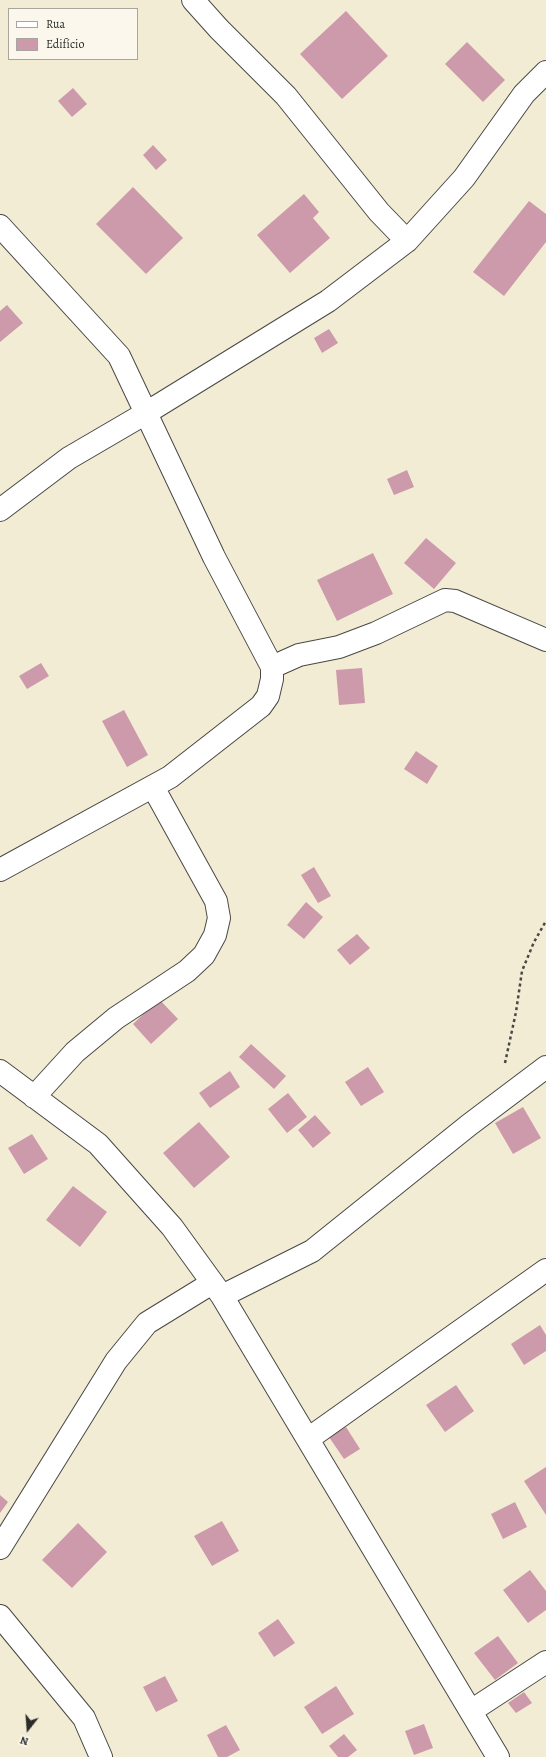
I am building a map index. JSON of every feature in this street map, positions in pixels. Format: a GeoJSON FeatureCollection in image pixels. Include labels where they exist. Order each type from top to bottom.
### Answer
{"type":"FeatureCollection","features":[{"type":"Feature","properties":{"kind":"street"},"geometry":{"type":"LineString","coordinates":[[193,0],[219,29],[286,96],[379,212],[407,241]]}},
{"type":"Feature","properties":{"kind":"street"},"geometry":{"type":"LineString","coordinates":[[0,510],[69,458],[146,413],[328,301],[407,241],[464,178],[524,94],[546,72]]}},
{"type":"Feature","properties":{"kind":"street"},"geometry":{"type":"LineString","coordinates":[[0,226],[119,356],[214,557],[272,666],[272,679],[268,696],[261,706],[170,777],[0,870]]}},
{"type":"Feature","properties":{"kind":"street"},"geometry":{"type":"LineString","coordinates":[[272,666],[299,655],[340,646],[376,633],[445,600],[455,601],[546,640]]}},
{"type":"Feature","properties":{"kind":"street"},"geometry":{"type":"LineString","coordinates":[[34,1097],[75,1052],[110,1023],[187,971],[204,955],[215,935],[219,918],[216,900],[153,787]]}},
{"type":"Feature","properties":{"kind":"street"},"geometry":{"type":"LineString","coordinates":[[0,1548],[116,1361],[147,1323],[217,1289],[312,1251],[469,1126],[546,1067]]}},
{"type":"Feature","properties":{"kind":"street"},"geometry":{"type":"LineString","coordinates":[[0,1071],[98,1144],[172,1227],[217,1289],[498,1757]]}},
{"type":"Feature","properties":{"kind":"street"},"geometry":{"type":"LineString","coordinates":[[308,1439],[546,1270]]}},
{"type":"Feature","properties":{"kind":"street"},"geometry":{"type":"LineString","coordinates":[[0,1616],[84,1718],[101,1757]]}},
{"type":"Feature","properties":{"kind":"street"},"geometry":{"type":"LineString","coordinates":[[471,1711],[546,1662]]}},
{"type":"Feature","properties":{"kind":"path"},"geometry":{"type":"LineString","coordinates":[[503,1066],[507,1060],[522,971],[534,942],[546,921]]}},
{"type":"Feature","properties":{"kind":"building"},"geometry":{"type":"Polygon","coordinates":[[[346,11],[388,56],[342,99],[300,54],[346,11]]]}},
{"type":"Feature","properties":{"kind":"building"},"geometry":{"type":"Polygon","coordinates":[[[467,42],[505,80],[483,102],[445,64],[467,42]]]}},
{"type":"Feature","properties":{"kind":"building"},"geometry":{"type":"Polygon","coordinates":[[[73,88],[87,104],[72,117],[58,101],[73,88]]]}},
{"type":"Feature","properties":{"kind":"building"},"geometry":{"type":"Polygon","coordinates":[[[153,145],[167,160],[156,170],[143,155],[153,145]]]}},
{"type":"Feature","properties":{"kind":"building"},"geometry":{"type":"Polygon","coordinates":[[[133,187],[183,238],[146,274],[96,224],[133,187]]]}},
{"type":"Feature","properties":{"kind":"building"},"geometry":{"type":"Polygon","coordinates":[[[304,194],[319,212],[313,218],[330,238],[290,273],[257,235],[304,194]]]}},
{"type":"Feature","properties":{"kind":"building"},"geometry":{"type":"Polygon","coordinates":[[[529,201],[546,214],[546,242],[504,296],[473,272],[529,201]]]}},
{"type":"Feature","properties":{"kind":"building"},"geometry":{"type":"Polygon","coordinates":[[[7,305],[23,323],[0,342],[0,311],[7,305]]]}},
{"type":"Feature","properties":{"kind":"building"},"geometry":{"type":"Polygon","coordinates":[[[329,329],[338,343],[322,353],[314,338],[329,329]]]}},
{"type":"Feature","properties":{"kind":"building"},"geometry":{"type":"Polygon","coordinates":[[[407,470],[414,487],[394,495],[387,479],[407,470]]]}},
{"type":"Feature","properties":{"kind":"building"},"geometry":{"type":"Polygon","coordinates":[[[426,538],[456,563],[434,589],[404,563],[426,538]]]}},
{"type":"Feature","properties":{"kind":"building"},"geometry":{"type":"Polygon","coordinates":[[[373,553],[393,594],[337,621],[317,580],[373,553]]]}},
{"type":"Feature","properties":{"kind":"building"},"geometry":{"type":"Polygon","coordinates":[[[41,663],[49,676],[27,689],[19,676],[41,663]]]}},
{"type":"Feature","properties":{"kind":"building"},"geometry":{"type":"Polygon","coordinates":[[[362,668],[365,703],[339,705],[336,670],[362,668]]]}},
{"type":"Feature","properties":{"kind":"building"},"geometry":{"type":"Polygon","coordinates":[[[124,710],[148,755],[127,767],[102,721],[124,710]]]}},
{"type":"Feature","properties":{"kind":"building"},"geometry":{"type":"Polygon","coordinates":[[[416,751],[438,766],[427,784],[404,769],[416,751]]]}},
{"type":"Feature","properties":{"kind":"building"},"geometry":{"type":"Polygon","coordinates":[[[314,867],[331,896],[318,903],[301,875],[314,867]]]}},
{"type":"Feature","properties":{"kind":"building"},"geometry":{"type":"Polygon","coordinates":[[[306,902],[323,917],[304,939],[287,925],[306,902]]]}},
{"type":"Feature","properties":{"kind":"building"},"geometry":{"type":"Polygon","coordinates":[[[357,934],[370,948],[350,965],[337,950],[357,934]]]}},
{"type":"Feature","properties":{"kind":"building"},"geometry":{"type":"Polygon","coordinates":[[[159,999],[178,1019],[151,1044],[133,1024],[159,999]]]}},
{"type":"Feature","properties":{"kind":"building"},"geometry":{"type":"Polygon","coordinates":[[[251,1044],[286,1076],[274,1089],[239,1057],[251,1044]]]}},
{"type":"Feature","properties":{"kind":"building"},"geometry":{"type":"Polygon","coordinates":[[[368,1067],[384,1092],[361,1106],[345,1082],[368,1067]]]}},
{"type":"Feature","properties":{"kind":"building"},"geometry":{"type":"Polygon","coordinates":[[[230,1071],[240,1087],[210,1108],[199,1093],[230,1071]]]}},
{"type":"Feature","properties":{"kind":"building"},"geometry":{"type":"Polygon","coordinates":[[[288,1093],[307,1117],[287,1133],[268,1109],[288,1093]]]}},
{"type":"Feature","properties":{"kind":"building"},"geometry":{"type":"Polygon","coordinates":[[[523,1107],[541,1138],[513,1154],[495,1123],[523,1107]]]}},
{"type":"Feature","properties":{"kind":"building"},"geometry":{"type":"Polygon","coordinates":[[[315,1115],[331,1133],[313,1148],[298,1130],[315,1115]]]}},
{"type":"Feature","properties":{"kind":"building"},"geometry":{"type":"Polygon","coordinates":[[[199,1122],[230,1157],[194,1188],[163,1153],[199,1122]]]}},
{"type":"Feature","properties":{"kind":"building"},"geometry":{"type":"Polygon","coordinates":[[[32,1134],[48,1159],[24,1174],[8,1148],[32,1134]]]}},
{"type":"Feature","properties":{"kind":"building"},"geometry":{"type":"Polygon","coordinates":[[[73,1186],[107,1212],[80,1247],[46,1220],[73,1186]]]}},
{"type":"Feature","properties":{"kind":"building"},"geometry":{"type":"Polygon","coordinates":[[[540,1325],[546,1335],[546,1351],[524,1365],[511,1344],[540,1325]]]}},
{"type":"Feature","properties":{"kind":"building"},"geometry":{"type":"Polygon","coordinates":[[[456,1385],[474,1411],[445,1432],[426,1405],[456,1385]]]}},
{"type":"Feature","properties":{"kind":"building"},"geometry":{"type":"Polygon","coordinates":[[[346,1427],[360,1449],[344,1459],[329,1437],[346,1427]]]}},
{"type":"Feature","properties":{"kind":"building"},"geometry":{"type":"Polygon","coordinates":[[[546,1467],[546,1515],[524,1481],[546,1467]]]}},
{"type":"Feature","properties":{"kind":"building"},"geometry":{"type":"Polygon","coordinates":[[[0,1495],[8,1502],[0,1513],[0,1495]]]}},
{"type":"Feature","properties":{"kind":"building"},"geometry":{"type":"Polygon","coordinates":[[[515,1502],[527,1527],[503,1539],[491,1514],[515,1502]]]}},
{"type":"Feature","properties":{"kind":"building"},"geometry":{"type":"Polygon","coordinates":[[[222,1521],[239,1551],[212,1566],[194,1536],[222,1521]]]}},
{"type":"Feature","properties":{"kind":"building"},"geometry":{"type":"Polygon","coordinates":[[[78,1523],[107,1552],[72,1588],[42,1560],[78,1523]]]}},
{"type":"Feature","properties":{"kind":"building"},"geometry":{"type":"Polygon","coordinates":[[[530,1570],[546,1591],[546,1610],[528,1623],[503,1590],[530,1570]]]}},
{"type":"Feature","properties":{"kind":"building"},"geometry":{"type":"Polygon","coordinates":[[[278,1619],[295,1643],[274,1657],[258,1633],[278,1619]]]}},
{"type":"Feature","properties":{"kind":"building"},"geometry":{"type":"Polygon","coordinates":[[[498,1636],[518,1663],[495,1680],[474,1653],[498,1636]]]}},
{"type":"Feature","properties":{"kind":"building"},"geometry":{"type":"Polygon","coordinates":[[[165,1676],[178,1701],[156,1712],[143,1687],[165,1676]]]}},
{"type":"Feature","properties":{"kind":"building"},"geometry":{"type":"Polygon","coordinates":[[[336,1686],[354,1714],[322,1734],[304,1707],[336,1686]]]}},
{"type":"Feature","properties":{"kind":"building"},"geometry":{"type":"Polygon","coordinates":[[[524,1692],[532,1703],[516,1713],[508,1703],[524,1692]]]}},
{"type":"Feature","properties":{"kind":"building"},"geometry":{"type":"Polygon","coordinates":[[[424,1724],[433,1748],[414,1755],[405,1731],[424,1724]]]}},
{"type":"Feature","properties":{"kind":"building"},"geometry":{"type":"Polygon","coordinates":[[[226,1725],[240,1750],[227,1757],[218,1757],[207,1735],[226,1725]]]}},
{"type":"Feature","properties":{"kind":"building"},"geometry":{"type":"Polygon","coordinates":[[[344,1734],[357,1750],[348,1757],[338,1757],[329,1746],[344,1734]]]}}]}
